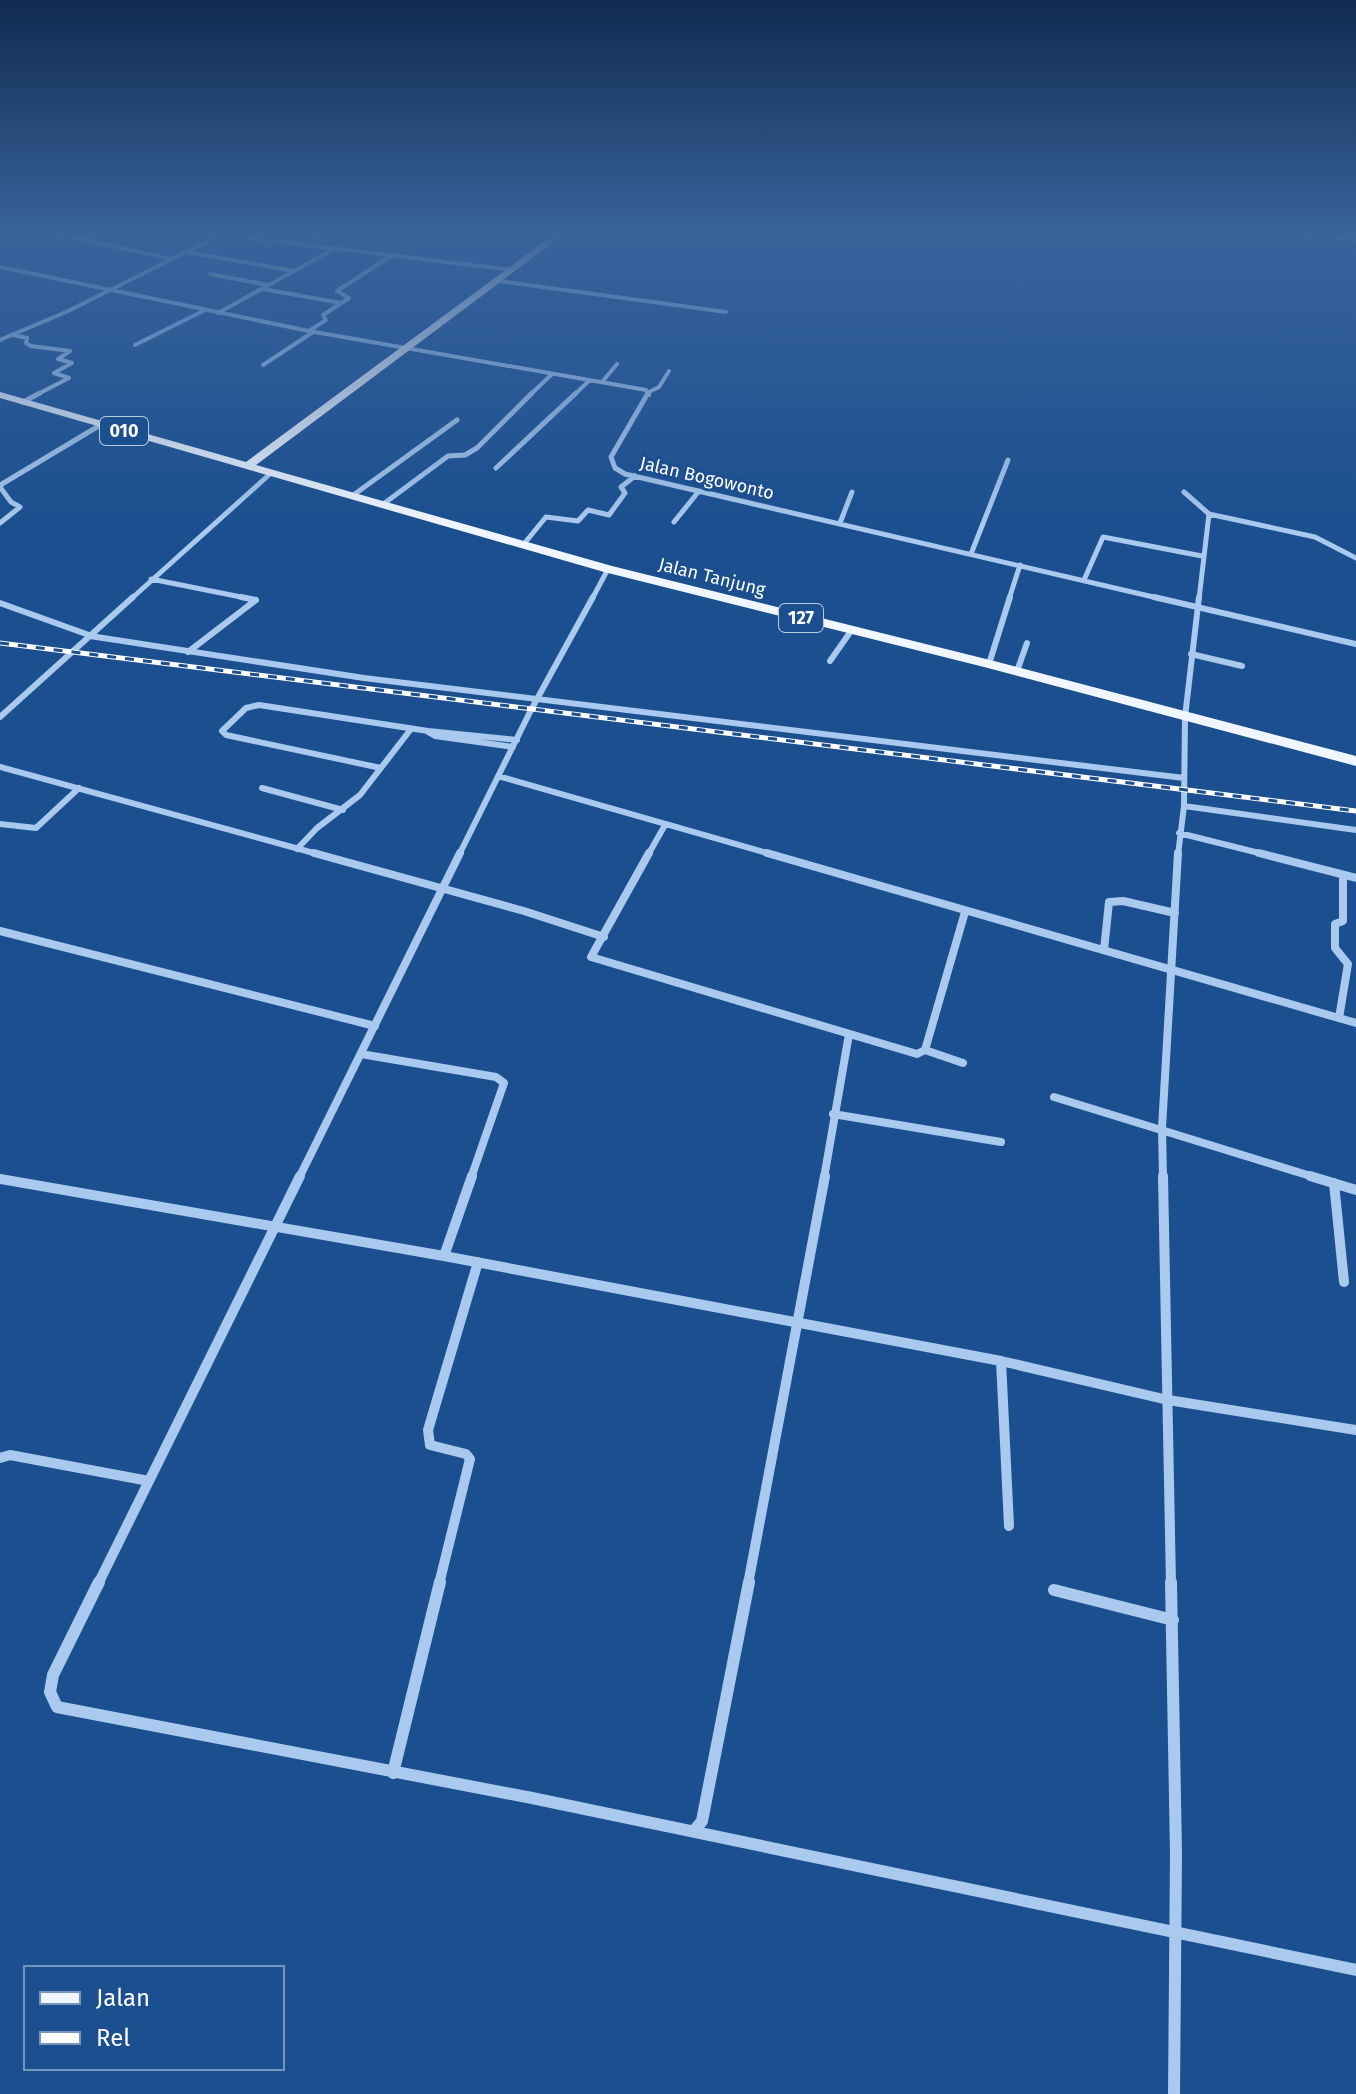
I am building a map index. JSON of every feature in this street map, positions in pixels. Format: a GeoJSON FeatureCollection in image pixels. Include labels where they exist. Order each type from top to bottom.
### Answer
{"type":"FeatureCollection","features":[{"type":"Feature","properties":{"kind":"main road"},"geometry":{"type":"LineString","coordinates":[[248,466],[433,330]]}},
{"type":"Feature","properties":{"kind":"main road","name":"010"},"geometry":{"type":"LineString","coordinates":[[0,395],[248,466]]}},
{"type":"Feature","properties":{"kind":"main road","name":"Jalan Tanjung"},"geometry":{"type":"LineString","coordinates":[[248,466],[608,569],[1017,671],[1356,761]]}},
{"type":"Feature","properties":{"kind":"street"},"geometry":{"type":"LineString","coordinates":[[0,340],[23,330]]}},
{"type":"Feature","properties":{"kind":"street"},"geometry":{"type":"LineString","coordinates":[[135,345],[165,330]]}},
{"type":"Feature","properties":{"kind":"street"},"geometry":{"type":"LineString","coordinates":[[300,330],[649,392],[659,387],[669,371]]}},
{"type":"Feature","properties":{"kind":"street"},"geometry":{"type":"LineString","coordinates":[[263,365],[314,330]]}},
{"type":"Feature","properties":{"kind":"street"},"geometry":{"type":"LineString","coordinates":[[13,334],[27,338],[26,343],[31,346],[70,351],[58,359],[72,363],[54,373],[69,378],[23,402]]}},
{"type":"Feature","properties":{"kind":"street"},"geometry":{"type":"LineString","coordinates":[[602,382],[617,364]]}},
{"type":"Feature","properties":{"kind":"street"},"geometry":{"type":"LineString","coordinates":[[382,505],[448,456],[465,455],[477,448],[552,374]]}},
{"type":"Feature","properties":{"kind":"street"},"geometry":{"type":"LineString","coordinates":[[496,468],[590,380]]}},
{"type":"Feature","properties":{"kind":"street","name":"Jalan Bogowonto"},"geometry":{"type":"LineString","coordinates":[[649,392],[611,457],[615,468],[635,476],[1356,644]]}},
{"type":"Feature","properties":{"kind":"street"},"geometry":{"type":"LineString","coordinates":[[352,496],[457,420]]}},
{"type":"Feature","properties":{"kind":"street"},"geometry":{"type":"LineString","coordinates":[[0,523],[20,507],[11,502],[0,487],[2,484],[102,424]]}},
{"type":"Feature","properties":{"kind":"street"},"geometry":{"type":"LineString","coordinates":[[971,554],[1008,460]]}},
{"type":"Feature","properties":{"kind":"street"},"geometry":{"type":"LineString","coordinates":[[0,717],[271,473]]}},
{"type":"Feature","properties":{"kind":"street"},"geometry":{"type":"LineString","coordinates":[[523,545],[546,517],[575,521],[588,510],[609,515],[625,493],[621,487],[635,476]]}},
{"type":"Feature","properties":{"kind":"street"},"geometry":{"type":"LineString","coordinates":[[674,522],[699,491]]}},
{"type":"Feature","properties":{"kind":"street"},"geometry":{"type":"LineString","coordinates":[[840,523],[852,492]]}},
{"type":"Feature","properties":{"kind":"street"},"geometry":{"type":"LineString","coordinates":[[1184,492],[1209,514],[1315,537],[1356,558]]}},
{"type":"Feature","properties":{"kind":"street"},"geometry":{"type":"LineString","coordinates":[[1174,2094],[1176,1829],[1162,1128],[1179,833],[1184,806],[1185,717],[1209,514]]}},
{"type":"Feature","properties":{"kind":"street"},"geometry":{"type":"LineString","coordinates":[[1084,580],[1103,537],[1202,556]]}},
{"type":"Feature","properties":{"kind":"street"},"geometry":{"type":"LineString","coordinates":[[989,664],[1020,565]]}},
{"type":"Feature","properties":{"kind":"street"},"geometry":{"type":"LineString","coordinates":[[608,569],[537,698],[53,1675],[49,1694],[52,1701],[57,1707],[694,1831],[1356,1970]]}},
{"type":"Feature","properties":{"kind":"street"},"geometry":{"type":"LineString","coordinates":[[151,579],[256,600],[188,652]]}},
{"type":"Feature","properties":{"kind":"street"},"geometry":{"type":"LineString","coordinates":[[0,603],[90,635],[188,652],[1184,778]]}},
{"type":"Feature","properties":{"kind":"street"},"geometry":{"type":"LineString","coordinates":[[830,661],[851,631]]}},
{"type":"Feature","properties":{"kind":"street"},"geometry":{"type":"LineString","coordinates":[[1017,671],[1027,643]]}},
{"type":"Feature","properties":{"kind":"street"},"geometry":{"type":"LineString","coordinates":[[1191,654],[1242,666]]}},
{"type":"Feature","properties":{"kind":"street"},"geometry":{"type":"LineString","coordinates":[[381,768],[226,735],[222,731],[246,708],[255,705],[428,731],[435,736],[515,743]]}},
{"type":"Feature","properties":{"kind":"street"},"geometry":{"type":"LineString","coordinates":[[297,849],[317,828],[360,795],[411,729]]}},
{"type":"Feature","properties":{"kind":"street"},"geometry":{"type":"LineString","coordinates":[[0,767],[443,889],[604,937]]}},
{"type":"Feature","properties":{"kind":"street"},"geometry":{"type":"LineString","coordinates":[[498,776],[1356,1023]]}},
{"type":"Feature","properties":{"kind":"street"},"geometry":{"type":"LineString","coordinates":[[0,824],[28,829],[39,827],[79,788]]}},
{"type":"Feature","properties":{"kind":"street"},"geometry":{"type":"LineString","coordinates":[[262,788],[343,810]]}},
{"type":"Feature","properties":{"kind":"street"},"geometry":{"type":"LineString","coordinates":[[1184,806],[1356,830]]}},
{"type":"Feature","properties":{"kind":"street"},"geometry":{"type":"LineString","coordinates":[[665,825],[591,957],[912,1053],[922,1053],[965,912]]}},
{"type":"Feature","properties":{"kind":"street"},"geometry":{"type":"LineString","coordinates":[[1179,833],[1356,878]]}},
{"type":"Feature","properties":{"kind":"street"},"geometry":{"type":"LineString","coordinates":[[1339,1018],[1348,964],[1335,948],[1335,924],[1343,921],[1343,875]]}},
{"type":"Feature","properties":{"kind":"street"},"geometry":{"type":"LineString","coordinates":[[1104,950],[1109,902],[1123,901],[1175,913]]}},
{"type":"Feature","properties":{"kind":"street"},"geometry":{"type":"LineString","coordinates":[[0,931],[375,1026]]}},
{"type":"Feature","properties":{"kind":"street"},"geometry":{"type":"LineString","coordinates":[[694,1831],[702,1821],[799,1324],[849,1034]]}},
{"type":"Feature","properties":{"kind":"street"},"geometry":{"type":"LineString","coordinates":[[925,1050],[963,1063]]}},
{"type":"Feature","properties":{"kind":"street"},"geometry":{"type":"LineString","coordinates":[[361,1054],[496,1077],[504,1083],[444,1256]]}},
{"type":"Feature","properties":{"kind":"street"},"geometry":{"type":"LineString","coordinates":[[1054,1097],[1356,1190]]}},
{"type":"Feature","properties":{"kind":"street"},"geometry":{"type":"LineString","coordinates":[[833,1114],[1001,1142]]}},
{"type":"Feature","properties":{"kind":"street"},"geometry":{"type":"LineString","coordinates":[[0,1179],[478,1262],[1001,1361],[1168,1400],[1356,1430]]}},
{"type":"Feature","properties":{"kind":"street"},"geometry":{"type":"LineString","coordinates":[[1334,1183],[1344,1282]]}},
{"type":"Feature","properties":{"kind":"street"},"geometry":{"type":"LineString","coordinates":[[393,1773],[470,1459],[466,1454],[430,1445],[428,1430],[478,1262]]}},
{"type":"Feature","properties":{"kind":"street"},"geometry":{"type":"LineString","coordinates":[[1001,1361],[1009,1526]]}},
{"type":"Feature","properties":{"kind":"street"},"geometry":{"type":"LineString","coordinates":[[0,1458],[10,1455],[149,1481]]}},
{"type":"Feature","properties":{"kind":"street"},"geometry":{"type":"LineString","coordinates":[[1054,1590],[1173,1620]]}},
{"type":"Feature","properties":{"kind":"railway"},"geometry":{"type":"LineString","coordinates":[[0,643],[1356,811]]}}]}
